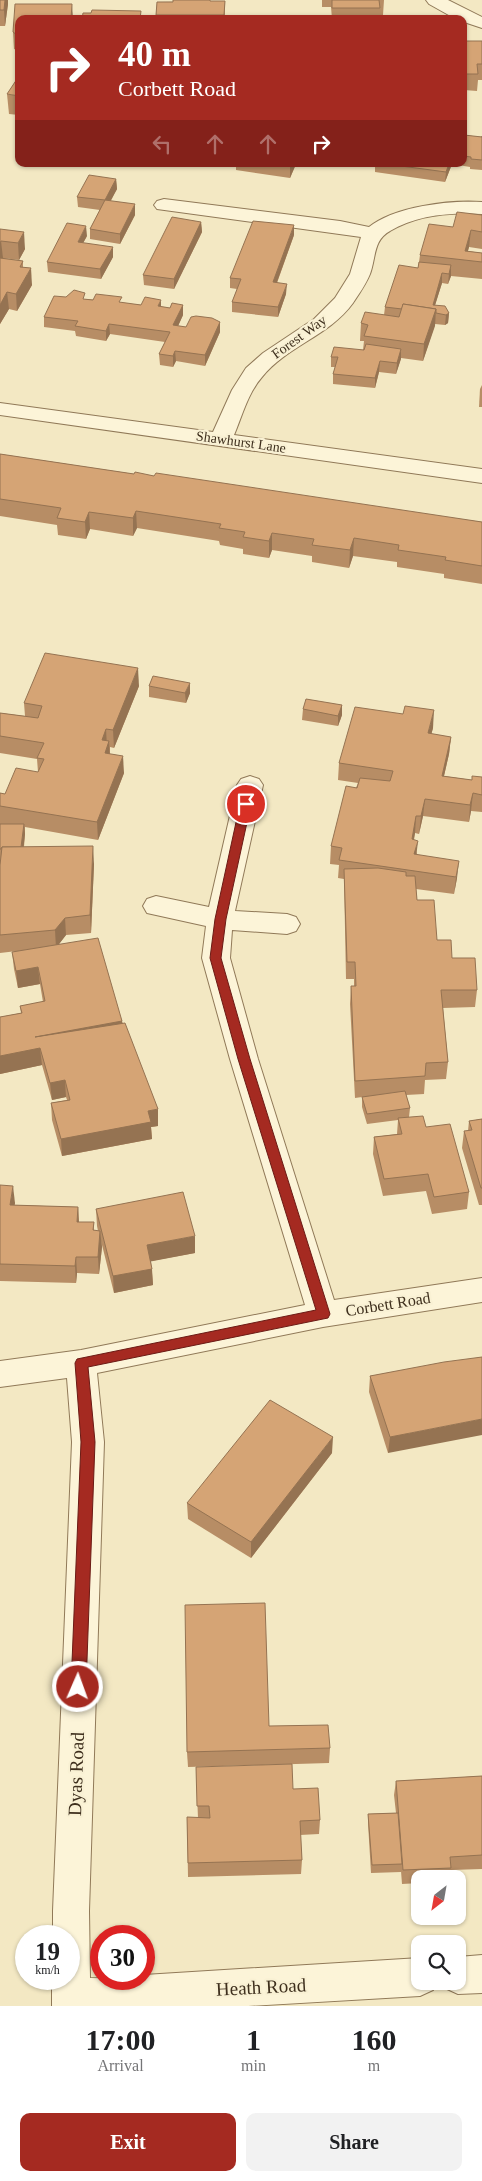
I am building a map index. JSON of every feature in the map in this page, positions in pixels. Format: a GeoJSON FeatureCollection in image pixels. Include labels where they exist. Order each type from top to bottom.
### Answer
{"type":"FeatureCollection","features":[{"type":"Feature","properties":{"kind":"street"},"geometry":{"type":"LineString","coordinates":[[435,0],[462,15]]}},
{"type":"Feature","properties":{"kind":"street"},"geometry":{"type":"LineString","coordinates":[[467,17],[482,23]]}},
{"type":"Feature","properties":{"kind":"street"},"geometry":{"type":"LineString","coordinates":[[164,205],[340,227],[372,234],[406,216],[440,210],[482,208]]}},
{"type":"Feature","properties":{"kind":"street","name":"Forest Way"},"geometry":{"type":"LineString","coordinates":[[221,439],[244,387],[259,367],[286,346],[320,325],[340,306],[360,274],[372,234]]}},
{"type":"Feature","properties":{"kind":"street","name":"Shawhurst Lane"},"geometry":{"type":"LineString","coordinates":[[0,409],[482,476]]}},
{"type":"Feature","properties":{"kind":"street"},"geometry":{"type":"LineString","coordinates":[[250,786],[220,919],[216,958],[247,1069],[323,1314]]}},
{"type":"Feature","properties":{"kind":"street"},"geometry":{"type":"LineString","coordinates":[[156,906],[220,919],[288,924]]}},
{"type":"Feature","properties":{"kind":"street","name":"Corbett Road"},"geometry":{"type":"LineString","coordinates":[[0,1374],[81,1363],[323,1314],[482,1290]]}},
{"type":"Feature","properties":{"kind":"street","name":"Dyas Road"},"geometry":{"type":"LineString","coordinates":[[71,2002],[71,1911],[88,1442],[81,1363]]}},
{"type":"Feature","properties":{"kind":"street"},"geometry":{"type":"LineString","coordinates":[[466,1975],[482,1974]]}},
{"type":"Feature","properties":{"kind":"street","name":"Heath Road"},"geometry":{"type":"LineString","coordinates":[[71,2002],[411,1978]]}},
{"type":"Feature","properties":{"kind":"building"},"geometry":{"type":"Polygon","coordinates":[[[0,0],[5,0],[4,10],[0,10],[0,0]]]}},
{"type":"Feature","properties":{"kind":"building"},"geometry":{"type":"Polygon","coordinates":[[[173,0],[225,1],[224,15],[156,15],[157,2],[173,2],[173,0]]]}},
{"type":"Feature","properties":{"kind":"building"},"geometry":{"type":"Polygon","coordinates":[[[332,0],[379,0],[380,8],[332,8],[332,0]]]}},
{"type":"Feature","properties":{"kind":"building"},"geometry":{"type":"Polygon","coordinates":[[[15,4],[72,4],[71,15],[15,15],[15,34],[13,32],[15,4]]]}},
{"type":"Feature","properties":{"kind":"building"},"geometry":{"type":"Polygon","coordinates":[[[92,10],[141,11],[140,15],[83,15],[83,13],[91,13],[92,10]]]}},
{"type":"Feature","properties":{"kind":"building"},"geometry":{"type":"Polygon","coordinates":[[[467,41],[482,41],[482,64],[477,64],[478,74],[467,74],[467,41]]]}},
{"type":"Feature","properties":{"kind":"building"},"geometry":{"type":"Polygon","coordinates":[[[15,82],[15,95],[7,94],[15,82]]]}},
{"type":"Feature","properties":{"kind":"building"},"geometry":{"type":"Polygon","coordinates":[[[467,135],[482,137],[482,160],[471,159],[471,157],[467,156],[467,135]]]}},
{"type":"Feature","properties":{"kind":"building"},"geometry":{"type":"Polygon","coordinates":[[[408,167],[448,167],[446,172],[408,167]]]}},
{"type":"Feature","properties":{"kind":"building"},"geometry":{"type":"Polygon","coordinates":[[[89,175],[116,179],[105,200],[77,197],[89,175]]]}},
{"type":"Feature","properties":{"kind":"building"},"geometry":{"type":"Polygon","coordinates":[[[105,200],[135,204],[120,234],[90,229],[105,200]]]}},
{"type":"Feature","properties":{"kind":"building"},"geometry":{"type":"Polygon","coordinates":[[[457,212],[482,215],[482,232],[471,230],[465,251],[482,253],[482,262],[420,255],[429,224],[453,227],[457,212]]]}},
{"type":"Feature","properties":{"kind":"building"},"geometry":{"type":"Polygon","coordinates":[[[172,217],[201,222],[174,279],[143,275],[172,217]]]}},
{"type":"Feature","properties":{"kind":"building"},"geometry":{"type":"Polygon","coordinates":[[[253,221],[294,225],[273,282],[287,284],[278,307],[232,302],[241,279],[230,278],[253,221]]]}},
{"type":"Feature","properties":{"kind":"building"},"geometry":{"type":"Polygon","coordinates":[[[67,223],[86,226],[78,242],[113,247],[100,269],[47,262],[67,223]]]}},
{"type":"Feature","properties":{"kind":"building"},"geometry":{"type":"Polygon","coordinates":[[[0,229],[24,232],[18,243],[1,241],[0,243],[0,229]]]}},
{"type":"Feature","properties":{"kind":"building"},"geometry":{"type":"Polygon","coordinates":[[[0,258],[23,261],[20,267],[31,268],[16,294],[7,292],[0,305],[0,258]]]}},
{"type":"Feature","properties":{"kind":"building"},"geometry":{"type":"Polygon","coordinates":[[[419,262],[451,265],[449,274],[442,273],[433,305],[445,306],[449,313],[446,315],[436,313],[436,309],[403,304],[402,309],[385,307],[399,265],[418,268],[419,262]]]}},
{"type":"Feature","properties":{"kind":"building"},"geometry":{"type":"Polygon","coordinates":[[[74,290],[85,293],[83,299],[93,300],[96,294],[122,297],[119,302],[141,305],[145,297],[161,300],[158,306],[170,308],[172,303],[183,305],[173,325],[186,327],[191,317],[196,316],[212,318],[220,322],[205,355],[175,351],[173,356],[159,354],[170,332],[109,324],[106,331],[75,326],[78,321],[44,317],[54,296],[66,297],[74,290]]]}},
{"type":"Feature","properties":{"kind":"building"},"geometry":{"type":"Polygon","coordinates":[[[403,304],[436,309],[424,344],[364,336],[368,325],[361,323],[365,312],[399,317],[403,304]]]}},
{"type":"Feature","properties":{"kind":"building"},"geometry":{"type":"Polygon","coordinates":[[[366,344],[401,349],[397,363],[380,361],[375,378],[333,374],[338,357],[331,357],[334,347],[364,350],[366,344]]]}},
{"type":"Feature","properties":{"kind":"building"},"geometry":{"type":"Polygon","coordinates":[[[0,454],[134,474],[135,472],[154,476],[156,473],[482,522],[482,566],[445,560],[446,557],[398,550],[399,545],[354,538],[350,550],[312,545],[314,539],[272,533],[269,541],[243,537],[245,532],[219,528],[221,524],[136,511],[133,518],[89,512],[85,522],[57,518],[61,508],[0,499],[0,454]]]}},
{"type":"Feature","properties":{"kind":"building"},"geometry":{"type":"Polygon","coordinates":[[[45,653],[138,668],[113,730],[106,729],[102,740],[109,741],[105,753],[123,756],[97,822],[0,806],[0,793],[5,794],[16,768],[38,772],[44,759],[37,758],[44,743],[0,736],[0,713],[38,718],[42,706],[24,703],[45,653]]]}},
{"type":"Feature","properties":{"kind":"building"},"geometry":{"type":"Polygon","coordinates":[[[153,676],[190,683],[185,693],[149,686],[153,676]]]}},
{"type":"Feature","properties":{"kind":"building"},"geometry":{"type":"Polygon","coordinates":[[[306,699],[342,705],[338,716],[303,709],[306,699]]]}},
{"type":"Feature","properties":{"kind":"building"},"geometry":{"type":"Polygon","coordinates":[[[405,706],[434,710],[428,733],[451,737],[442,776],[472,780],[472,776],[482,777],[482,795],[473,793],[470,805],[425,799],[421,816],[416,816],[412,839],[418,841],[414,854],[459,861],[456,877],[339,860],[342,848],[331,846],[346,786],[357,788],[360,778],[390,781],[393,771],[339,763],[355,707],[403,714],[405,706]]]}},
{"type":"Feature","properties":{"kind":"building"},"geometry":{"type":"Polygon","coordinates":[[[0,824],[24,824],[21,847],[2,847],[0,849],[0,824]]]}},
{"type":"Feature","properties":{"kind":"building"},"geometry":{"type":"Polygon","coordinates":[[[93,846],[90,915],[65,918],[55,930],[0,935],[0,865],[2,847],[93,846]]]}},
{"type":"Feature","properties":{"kind":"building"},"geometry":{"type":"Polygon","coordinates":[[[378,868],[406,872],[406,876],[415,876],[417,900],[434,900],[437,940],[451,940],[452,958],[475,958],[477,990],[441,990],[448,1062],[426,1063],[425,1076],[355,1081],[351,986],[356,986],[355,962],[347,962],[344,869],[378,868]]]}},
{"type":"Feature","properties":{"kind":"building"},"geometry":{"type":"Polygon","coordinates":[[[98,938],[122,1021],[35,1037],[125,1023],[158,1109],[148,1111],[151,1122],[61,1139],[51,1103],[70,1100],[65,1080],[50,1083],[40,1048],[0,1056],[0,1017],[22,1013],[20,1006],[45,1001],[38,967],[16,971],[12,952],[98,938]]]}},
{"type":"Feature","properties":{"kind":"building"},"geometry":{"type":"Polygon","coordinates":[[[405,1091],[410,1108],[367,1114],[362,1097],[405,1091]]]}},
{"type":"Feature","properties":{"kind":"building"},"geometry":{"type":"Polygon","coordinates":[[[423,1116],[426,1127],[450,1124],[469,1192],[434,1197],[428,1174],[384,1179],[374,1137],[402,1134],[398,1118],[423,1116]]]}},
{"type":"Feature","properties":{"kind":"building"},"geometry":{"type":"Polygon","coordinates":[[[482,1119],[481,1188],[464,1131],[472,1130],[469,1121],[482,1119]]]}},
{"type":"Feature","properties":{"kind":"building"},"geometry":{"type":"Polygon","coordinates":[[[0,1185],[13,1186],[10,1205],[78,1207],[77,1222],[94,1222],[93,1230],[100,1231],[98,1257],[76,1257],[75,1266],[0,1264],[0,1185]]]}},
{"type":"Feature","properties":{"kind":"building"},"geometry":{"type":"Polygon","coordinates":[[[183,1192],[195,1236],[147,1245],[152,1269],[113,1276],[96,1209],[183,1192]]]}},
{"type":"Feature","properties":{"kind":"building"},"geometry":{"type":"Polygon","coordinates":[[[482,1357],[482,1419],[390,1437],[370,1376],[482,1357]]]}},
{"type":"Feature","properties":{"kind":"building"},"geometry":{"type":"Polygon","coordinates":[[[270,1400],[333,1437],[251,1542],[187,1503],[270,1400]]]}},
{"type":"Feature","properties":{"kind":"building"},"geometry":{"type":"Polygon","coordinates":[[[265,1603],[269,1726],[328,1725],[330,1748],[187,1752],[185,1605],[265,1603]]]}},
{"type":"Feature","properties":{"kind":"building"},"geometry":{"type":"Polygon","coordinates":[[[292,1764],[293,1789],[318,1788],[320,1820],[300,1821],[302,1860],[188,1863],[187,1817],[210,1818],[209,1806],[197,1806],[196,1767],[292,1764]]]}},
{"type":"Feature","properties":{"kind":"building"},"geometry":{"type":"Polygon","coordinates":[[[482,1776],[482,1855],[450,1857],[451,1868],[403,1870],[396,1781],[482,1776]]]}},
{"type":"Feature","properties":{"kind":"building"},"geometry":{"type":"Polygon","coordinates":[[[398,1813],[402,1864],[372,1865],[368,1814],[398,1813]]]}},
{"type":"Feature","properties":{"kind":"route"},"geometry":{"type":"LineString","coordinates":[[78,1687],[88,1442],[81,1363],[323,1314],[244,1059],[216,958],[220,919],[246,804]]}}]}
